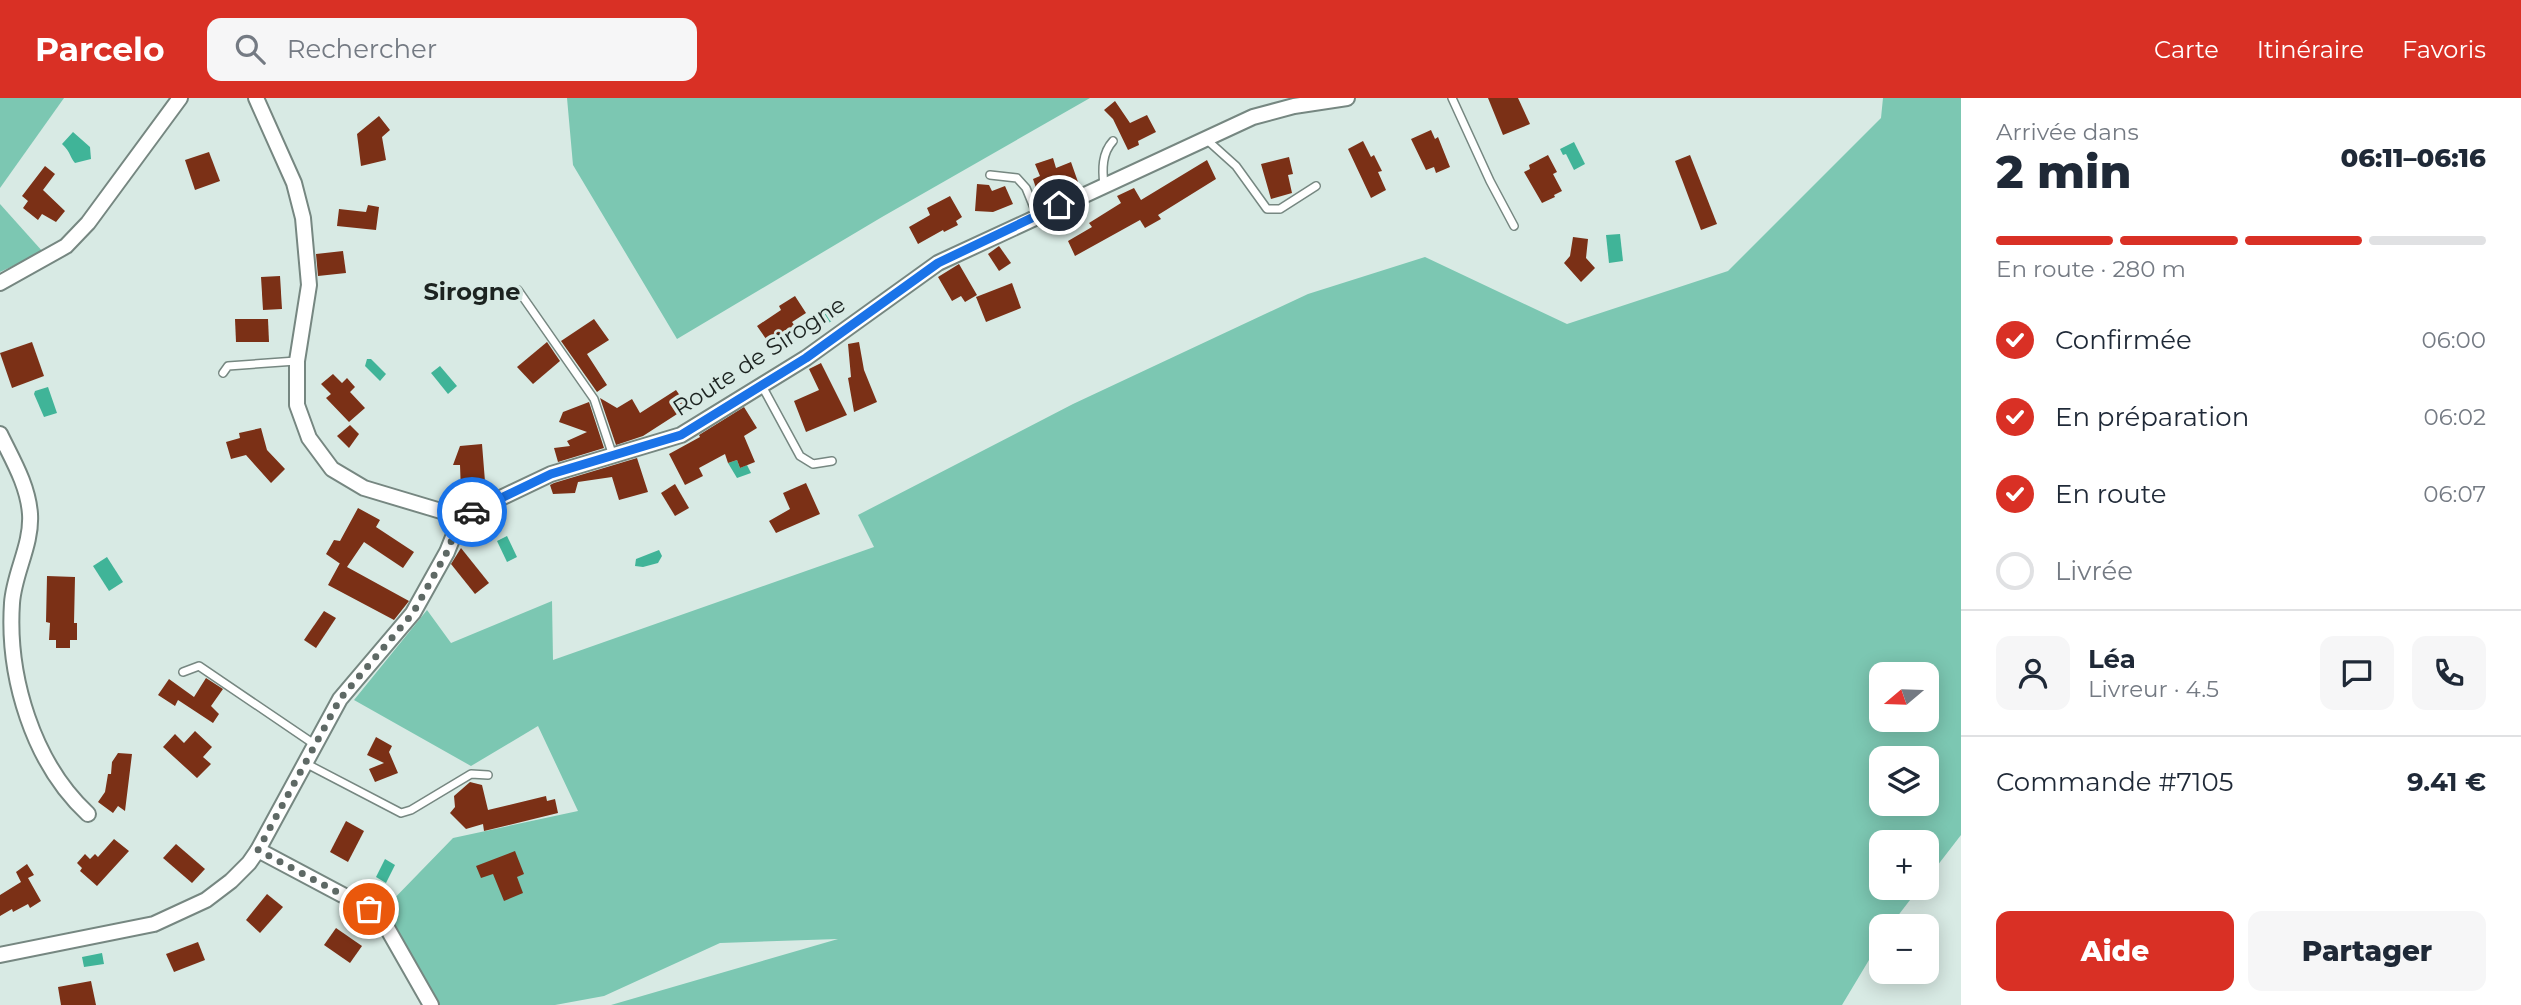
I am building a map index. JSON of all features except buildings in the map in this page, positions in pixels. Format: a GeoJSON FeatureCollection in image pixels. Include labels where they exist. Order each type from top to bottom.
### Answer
{"type":"FeatureCollection","features":[{"type":"Feature","properties":{"kind":"street"},"geometry":{"type":"LineString","coordinates":[[0,283],[66,246],[88,223],[180,98]]}},
{"type":"Feature","properties":{"kind":"street"},"geometry":{"type":"LineString","coordinates":[[0,955],[154,924],[206,900],[240,872],[258,850],[340,699],[413,613],[447,552],[461,517],[364,488],[332,469],[309,438],[297,405],[297,360],[309,285],[303,218],[294,183],[256,98]]}},
{"type":"Feature","properties":{"kind":"street","name":"Route de Sirogne"},"geometry":{"type":"LineString","coordinates":[[461,517],[551,474],[681,435],[806,358],[938,263],[1037,215],[1252,117],[1293,102],[1347,98]]}},
{"type":"Feature","properties":{"kind":"street"},"geometry":{"type":"LineString","coordinates":[[0,434],[23,481],[30,514],[26,548],[12,601],[12,644],[20,696],[39,745],[71,798],[88,814]]}},
{"type":"Feature","properties":{"kind":"street"},"geometry":{"type":"LineString","coordinates":[[258,850],[369,909],[382,919],[431,1005]]}},
{"type":"Feature","properties":{"kind":"lane"},"geometry":{"type":"LineString","coordinates":[[1452,98],[1514,226]]}},
{"type":"Feature","properties":{"kind":"lane"},"geometry":{"type":"LineString","coordinates":[[1206,139],[1236,166],[1268,209],[1280,209],[1316,186]]}},
{"type":"Feature","properties":{"kind":"lane"},"geometry":{"type":"LineString","coordinates":[[1104,185],[1102,169],[1106,148],[1113,141]]}},
{"type":"Feature","properties":{"kind":"lane"},"geometry":{"type":"LineString","coordinates":[[990,175],[1017,178],[1026,188],[1037,215]]}},
{"type":"Feature","properties":{"kind":"lane"},"geometry":{"type":"LineString","coordinates":[[518,290],[594,400],[613,457]]}},
{"type":"Feature","properties":{"kind":"lane"},"geometry":{"type":"LineString","coordinates":[[223,373],[228,366],[297,360]]}},
{"type":"Feature","properties":{"kind":"lane"},"geometry":{"type":"LineString","coordinates":[[761,384],[800,456],[813,464],[832,461]]}},
{"type":"Feature","properties":{"kind":"lane"},"geometry":{"type":"LineString","coordinates":[[183,672],[199,666],[314,744]]}},
{"type":"Feature","properties":{"kind":"lane"},"geometry":{"type":"LineString","coordinates":[[304,762],[401,813],[411,810],[471,774],[488,775]]}},
{"type":"Feature","properties":{"kind":"shaded area"},"geometry":{"type":"Polygon","coordinates":[[[0,98],[64,98],[0,188],[0,98]]]}},
{"type":"Feature","properties":{"kind":"shaded area"},"geometry":{"type":"Polygon","coordinates":[[[567,98],[1090,98],[677,339],[573,165],[567,98]]]}},
{"type":"Feature","properties":{"kind":"shaded area"},"geometry":{"type":"Polygon","coordinates":[[[1883,98],[1961,98],[1961,835],[1939,863],[1939,830],[1869,830],[1869,900],[1910,900],[1899,914],[1869,914],[1869,960],[1842,1005],[611,1005],[838,939],[720,943],[604,996],[555,1005],[436,1005],[384,909],[453,838],[578,811],[538,726],[471,766],[354,700],[427,610],[451,643],[552,601],[553,660],[874,547],[858,515],[1073,404],[1308,294],[1425,257],[1567,324],[1728,271],[1881,118],[1883,98]]]}},
{"type":"Feature","properties":{"kind":"shaded area"},"geometry":{"type":"Polygon","coordinates":[[[73,132],[90,147],[91,159],[75,163],[73,161],[62,144],[73,132]]]}},
{"type":"Feature","properties":{"kind":"shaded area"},"geometry":{"type":"Polygon","coordinates":[[[1574,142],[1585,164],[1574,170],[1566,154],[1563,155],[1560,149],[1574,142]]]}},
{"type":"Feature","properties":{"kind":"shaded area"},"geometry":{"type":"Polygon","coordinates":[[[0,204],[43,252],[0,272],[0,204]]]}},
{"type":"Feature","properties":{"kind":"shaded area"},"geometry":{"type":"Polygon","coordinates":[[[1620,234],[1623,261],[1609,263],[1606,235],[1620,234]]]}},
{"type":"Feature","properties":{"kind":"shaded area"},"geometry":{"type":"Polygon","coordinates":[[[834,302],[842,314],[818,330],[810,317],[834,302]]]}},
{"type":"Feature","properties":{"kind":"shaded area"},"geometry":{"type":"Polygon","coordinates":[[[367,359],[371,359],[386,374],[380,381],[365,366],[367,359]]]}},
{"type":"Feature","properties":{"kind":"shaded area"},"geometry":{"type":"Polygon","coordinates":[[[440,366],[457,386],[448,394],[431,373],[440,366]]]}},
{"type":"Feature","properties":{"kind":"shaded area"},"geometry":{"type":"Polygon","coordinates":[[[48,387],[57,413],[44,417],[34,394],[35,391],[48,387]]]}},
{"type":"Feature","properties":{"kind":"shaded area"},"geometry":{"type":"Polygon","coordinates":[[[737,460],[740,468],[747,465],[751,473],[737,478],[728,463],[737,460]]]}},
{"type":"Feature","properties":{"kind":"shaded area"},"geometry":{"type":"Polygon","coordinates":[[[507,536],[517,557],[507,562],[497,541],[507,536]]]}},
{"type":"Feature","properties":{"kind":"shaded area"},"geometry":{"type":"Polygon","coordinates":[[[659,550],[662,556],[658,563],[635,566],[636,559],[659,550]]]}},
{"type":"Feature","properties":{"kind":"shaded area"},"geometry":{"type":"Polygon","coordinates":[[[107,557],[123,582],[109,591],[93,566],[107,557]]]}},
{"type":"Feature","properties":{"kind":"shaded area"},"geometry":{"type":"Polygon","coordinates":[[[385,859],[395,865],[386,883],[376,877],[385,859]]]}},
{"type":"Feature","properties":{"kind":"shaded area"},"geometry":{"type":"Polygon","coordinates":[[[102,953],[104,964],[84,967],[82,957],[102,953]]]}},
{"type":"Feature","properties":{"kind":"way so far"},"geometry":{"type":"LineString","coordinates":[[369,909],[258,850],[340,699],[413,613],[447,552],[461,517],[472,512]]}},
{"type":"Feature","properties":{"kind":"district","name":"Sirogne"},"geometry":{"type":"Point","coordinates":[472,292]}},
{"type":"Feature","properties":{"kind":"route"},"geometry":{"type":"LineString","coordinates":[[472,512],[551,474],[681,435],[806,358],[938,263],[1059,205]]}}]}
